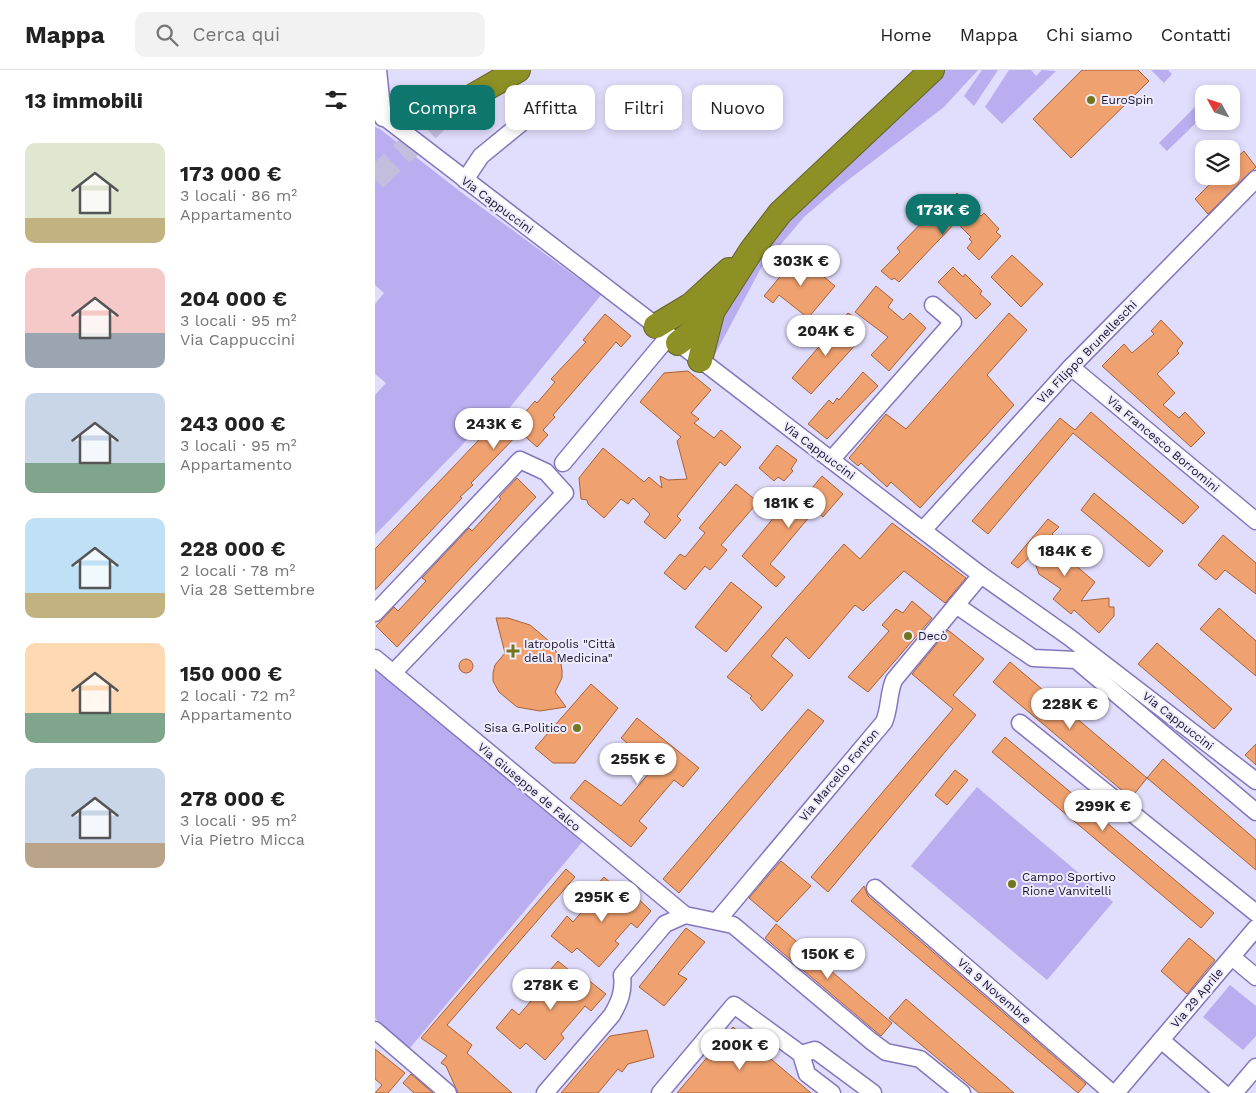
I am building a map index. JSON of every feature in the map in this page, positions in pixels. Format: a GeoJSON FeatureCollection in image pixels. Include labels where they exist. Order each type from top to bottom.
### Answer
{"type":"FeatureCollection","features":[{"type":"Feature","properties":{"kind":"highway"},"geometry":{"type":"LineString","coordinates":[[492,85],[518,70]]}},
{"type":"Feature","properties":{"kind":"highway"},"geometry":{"type":"LineString","coordinates":[[668,335],[700,326],[712,312],[751,251],[780,213],[932,70]]}},
{"type":"Feature","properties":{"kind":"highway"},"geometry":{"type":"LineString","coordinates":[[668,335],[691,305],[751,251]]}},
{"type":"Feature","properties":{"kind":"highway"},"geometry":{"type":"LineString","coordinates":[[700,360],[712,312]]}},
{"type":"Feature","properties":{"kind":"street","name":"Via Cappuccini"},"geometry":{"type":"LineString","coordinates":[[378,70],[377,115],[465,180],[981,575],[1069,637],[1256,781]]}},
{"type":"Feature","properties":{"kind":"street"},"geometry":{"type":"LineString","coordinates":[[465,180],[481,156],[513,130]]}},
{"type":"Feature","properties":{"kind":"street","name":"Via Filippo Brunelleschi"},"geometry":{"type":"LineString","coordinates":[[923,530],[1071,367],[1256,179]]}},
{"type":"Feature","properties":{"kind":"street"},"geometry":{"type":"LineString","coordinates":[[831,460],[953,322],[933,305]]}},
{"type":"Feature","properties":{"kind":"street"},"geometry":{"type":"LineString","coordinates":[[563,463],[668,335]]}},
{"type":"Feature","properties":{"kind":"street","name":"Via Francesco Borromini"},"geometry":{"type":"LineString","coordinates":[[1071,367],[1256,521]]}},
{"type":"Feature","properties":{"kind":"street"},"geometry":{"type":"LineString","coordinates":[[375,613],[520,460],[547,472],[565,493],[393,673]]}},
{"type":"Feature","properties":{"kind":"street","name":"Via Marcello Fonton"},"geometry":{"type":"LineString","coordinates":[[717,921],[884,722],[888,712],[890,690],[894,680],[981,575]]}},
{"type":"Feature","properties":{"kind":"street"},"geometry":{"type":"LineString","coordinates":[[956,604],[1033,658],[1077,660],[1256,812]]}},
{"type":"Feature","properties":{"kind":"street","name":"Via Giuseppe de Falco"},"geometry":{"type":"LineString","coordinates":[[375,658],[685,915]]}},
{"type":"Feature","properties":{"kind":"street"},"geometry":{"type":"LineString","coordinates":[[1020,723],[1256,913]]}},
{"type":"Feature","properties":{"kind":"street","name":"Via 9 Novembre"},"geometry":{"type":"LineString","coordinates":[[875,888],[1112,1093]]}},
{"type":"Feature","properties":{"kind":"street"},"geometry":{"type":"LineString","coordinates":[[545,1093],[612,1015],[620,1001],[624,987],[622,975],[665,924],[685,915],[733,925],[886,1052],[920,1059],[962,1093]]}},
{"type":"Feature","properties":{"kind":"street"},"geometry":{"type":"LineString","coordinates":[[1231,957],[1256,928]]}},
{"type":"Feature","properties":{"kind":"street","name":"Via 29 Aprile"},"geometry":{"type":"LineString","coordinates":[[1116,1093],[1231,957],[1256,977]]}},
{"type":"Feature","properties":{"kind":"street"},"geometry":{"type":"LineString","coordinates":[[660,1093],[734,1005],[801,1054],[807,1074],[832,1093]]}},
{"type":"Feature","properties":{"kind":"street"},"geometry":{"type":"LineString","coordinates":[[375,1030],[448,1093]]}},
{"type":"Feature","properties":{"kind":"street","name":"Via 29 Aprile"},"geometry":{"type":"LineString","coordinates":[[1161,1040],[1223,1093]]}},
{"type":"Feature","properties":{"kind":"street"},"geometry":{"type":"LineString","coordinates":[[801,1054],[815,1050],[873,1093]]}},
{"type":"Feature","properties":{"kind":"street"},"geometry":{"type":"LineString","coordinates":[[1234,1093],[1255,1069]]}},
{"type":"Feature","properties":{"kind":"shaded area"},"geometry":{"type":"Polygon","coordinates":[[[942,70],[978,70],[944,107],[839,187],[804,217],[761,268],[713,358],[711,354],[721,317],[769,239],[942,70]]]}},
{"type":"Feature","properties":{"kind":"shaded area"},"geometry":{"type":"Polygon","coordinates":[[[982,70],[998,70],[974,106],[964,96],[982,70]]]}},
{"type":"Feature","properties":{"kind":"shaded area"},"geometry":{"type":"Polygon","coordinates":[[[1009,70],[1031,70],[1036,76],[1042,70],[1056,71],[1002,124],[985,107],[1009,70]]]}},
{"type":"Feature","properties":{"kind":"shaded area"},"geometry":{"type":"Polygon","coordinates":[[[1151,70],[1168,70],[1172,74],[1164,83],[1151,70]]]}},
{"type":"Feature","properties":{"kind":"shaded area"},"geometry":{"type":"Polygon","coordinates":[[[1195,107],[1195,124],[1167,151],[1159,143],[1195,107]]]}},
{"type":"Feature","properties":{"kind":"shaded area"},"geometry":{"type":"Polygon","coordinates":[[[375,127],[601,295],[503,416],[493,413],[375,535],[375,395],[386,383],[375,374],[375,304],[384,293],[375,285],[375,127]]]}},
{"type":"Feature","properties":{"kind":"shaded area"},"geometry":{"type":"Polygon","coordinates":[[[375,667],[588,835],[409,1049],[375,1018],[375,667]]]}},
{"type":"Feature","properties":{"kind":"shaded area","name":"Campo Sportivo Rione Vanvitelli"},"geometry":{"type":"Polygon","coordinates":[[[977,787],[1113,902],[1047,980],[911,866],[977,787]]]}},
{"type":"Feature","properties":{"kind":"shaded area"},"geometry":{"type":"Polygon","coordinates":[[[1230,985],[1256,1006],[1256,1036],[1243,1050],[1203,1017],[1230,985]]]}},
{"type":"Feature","properties":{"kind":"building","name":"EuroSpin"},"geometry":{"type":"Polygon","coordinates":[[[1082,70],[1138,70],[1149,81],[1071,158],[1033,119],[1082,70]]]}},
{"type":"Feature","properties":{"kind":"building"},"geometry":{"type":"Polygon","coordinates":[[[1244,151],[1256,167],[1240,183],[1240,155],[1244,151]]]}},
{"type":"Feature","properties":{"kind":"building"},"geometry":{"type":"Polygon","coordinates":[[[1209,185],[1238,185],[1208,214],[1195,199],[1209,185]]]}},
{"type":"Feature","properties":{"kind":"building"},"geometry":{"type":"Polygon","coordinates":[[[957,193],[981,216],[984,213],[999,229],[996,232],[1001,236],[979,260],[967,248],[972,242],[969,239],[971,237],[956,222],[899,282],[894,278],[892,280],[881,271],[900,252],[897,248],[936,208],[940,211],[957,193]]]}},
{"type":"Feature","properties":{"kind":"building"},"geometry":{"type":"Polygon","coordinates":[[[798,255],[835,286],[808,318],[779,295],[773,303],[764,296],[798,255]]]}},
{"type":"Feature","properties":{"kind":"building"},"geometry":{"type":"Polygon","coordinates":[[[1012,255],[1043,284],[1021,307],[991,277],[1012,255]]]}},
{"type":"Feature","properties":{"kind":"building"},"geometry":{"type":"Polygon","coordinates":[[[953,267],[963,277],[965,274],[982,291],[980,294],[991,304],[976,319],[938,282],[953,267]]]}},
{"type":"Feature","properties":{"kind":"building"},"geometry":{"type":"Polygon","coordinates":[[[876,286],[893,300],[888,307],[903,320],[910,313],[926,328],[889,371],[871,355],[888,337],[855,312],[876,286]]]}},
{"type":"Feature","properties":{"kind":"building"},"geometry":{"type":"Polygon","coordinates":[[[848,313],[856,318],[845,332],[857,343],[811,394],[792,378],[848,313]]]}},
{"type":"Feature","properties":{"kind":"building"},"geometry":{"type":"Polygon","coordinates":[[[1009,313],[1027,330],[987,375],[1014,405],[920,508],[891,482],[887,487],[861,463],[858,466],[849,458],[886,414],[906,429],[1009,313]]]}},
{"type":"Feature","properties":{"kind":"building"},"geometry":{"type":"Polygon","coordinates":[[[605,314],[631,336],[621,347],[616,342],[553,415],[555,417],[543,430],[548,435],[537,447],[520,432],[471,483],[473,485],[460,497],[462,498],[375,590],[375,549],[495,423],[506,434],[535,401],[537,403],[555,382],[551,379],[586,342],[583,340],[605,314]]]}},
{"type":"Feature","properties":{"kind":"building"},"geometry":{"type":"Polygon","coordinates":[[[1161,320],[1183,343],[1177,351],[1179,353],[1157,374],[1175,393],[1163,405],[1179,418],[1185,412],[1205,433],[1191,447],[1102,366],[1124,344],[1132,353],[1154,334],[1151,331],[1161,320]]]}},
{"type":"Feature","properties":{"kind":"building"},"geometry":{"type":"Polygon","coordinates":[[[688,371],[711,390],[691,413],[699,419],[694,423],[714,438],[721,430],[741,447],[725,466],[720,462],[677,516],[681,520],[665,539],[644,522],[650,514],[633,498],[628,504],[621,499],[604,518],[588,504],[587,500],[581,499],[579,478],[603,448],[644,482],[649,477],[662,488],[660,476],[668,480],[687,479],[677,441],[681,437],[640,402],[664,373],[688,371]]]}},
{"type":"Feature","properties":{"kind":"building"},"geometry":{"type":"Polygon","coordinates":[[[863,372],[878,386],[827,439],[808,424],[829,400],[833,404],[837,398],[839,400],[863,372]]]}},
{"type":"Feature","properties":{"kind":"building"},"geometry":{"type":"Polygon","coordinates":[[[1091,412],[1199,507],[1183,524],[1073,433],[988,534],[972,521],[1060,418],[1075,430],[1091,412]]]}},
{"type":"Feature","properties":{"kind":"building"},"geometry":{"type":"Polygon","coordinates":[[[777,445],[797,460],[791,469],[793,471],[784,481],[778,477],[774,481],[759,468],[777,445]]]}},
{"type":"Feature","properties":{"kind":"building"},"geometry":{"type":"Polygon","coordinates":[[[822,476],[843,494],[823,517],[815,510],[770,564],[785,577],[776,587],[742,556],[785,504],[793,511],[822,476]]]}},
{"type":"Feature","properties":{"kind":"building"},"geometry":{"type":"Polygon","coordinates":[[[517,478],[536,497],[397,647],[376,626],[394,607],[398,611],[426,581],[422,578],[469,528],[472,531],[517,478]]]}},
{"type":"Feature","properties":{"kind":"building"},"geometry":{"type":"Polygon","coordinates":[[[736,484],[758,502],[721,545],[727,550],[710,570],[705,566],[685,590],[664,573],[680,554],[685,557],[705,533],[699,528],[736,484]]]}},
{"type":"Feature","properties":{"kind":"building"},"geometry":{"type":"Polygon","coordinates":[[[1094,493],[1163,551],[1149,567],[1081,510],[1094,493]]]}},
{"type":"Feature","properties":{"kind":"building"},"geometry":{"type":"Polygon","coordinates":[[[1048,519],[1059,527],[1052,534],[1074,553],[1069,560],[1095,582],[1081,601],[1109,598],[1109,607],[1114,607],[1114,616],[1099,633],[1074,610],[1071,614],[1053,599],[1061,589],[1039,574],[1032,555],[1018,568],[1011,563],[1048,519]]]}},
{"type":"Feature","properties":{"kind":"building"},"geometry":{"type":"Polygon","coordinates":[[[892,523],[966,578],[945,603],[904,571],[863,611],[855,605],[809,659],[786,637],[771,656],[793,675],[762,711],[750,698],[752,696],[727,677],[844,544],[860,559],[892,523]]]}},
{"type":"Feature","properties":{"kind":"building"},"geometry":{"type":"Polygon","coordinates":[[[1223,535],[1256,563],[1256,594],[1225,570],[1216,580],[1198,565],[1223,535]]]}},
{"type":"Feature","properties":{"kind":"building"},"geometry":{"type":"Polygon","coordinates":[[[731,582],[762,607],[726,652],[695,627],[731,582]]]}},
{"type":"Feature","properties":{"kind":"building"},"geometry":{"type":"Polygon","coordinates":[[[912,601],[932,618],[868,692],[848,677],[889,631],[882,625],[896,609],[903,613],[912,601]]]}},
{"type":"Feature","properties":{"kind":"building"},"geometry":{"type":"Polygon","coordinates":[[[1219,608],[1256,641],[1256,676],[1200,629],[1219,608]]]}},
{"type":"Feature","properties":{"kind":"building"},"geometry":{"type":"Polygon","coordinates":[[[496,618],[508,618],[530,625],[549,641],[560,657],[562,670],[562,678],[555,692],[566,707],[540,711],[517,707],[499,692],[493,681],[493,673],[495,665],[505,653],[496,618]]]}},
{"type":"Feature","properties":{"kind":"building"},"geometry":{"type":"Polygon","coordinates":[[[948,630],[984,659],[953,695],[976,715],[828,892],[811,877],[953,709],[912,674],[948,630]]]}},
{"type":"Feature","properties":{"kind":"building"},"geometry":{"type":"Polygon","coordinates":[[[1157,643],[1232,709],[1214,729],[1138,664],[1157,643]]]}},
{"type":"Feature","properties":{"kind":"building"},"geometry":{"type":"Polygon","coordinates":[[[466,659],[471,661],[473,666],[471,671],[466,673],[461,671],[459,666],[461,661],[466,659]]]}},
{"type":"Feature","properties":{"kind":"building"},"geometry":{"type":"Polygon","coordinates":[[[1010,662],[1147,778],[1131,798],[993,682],[1010,662]]]}},
{"type":"Feature","properties":{"kind":"building","name":"Sisa G.Politico"},"geometry":{"type":"Polygon","coordinates":[[[591,684],[618,708],[575,763],[553,763],[535,748],[591,684]]]}},
{"type":"Feature","properties":{"kind":"building"},"geometry":{"type":"Polygon","coordinates":[[[808,709],[824,721],[679,893],[663,879],[808,709]]]}},
{"type":"Feature","properties":{"kind":"building"},"geometry":{"type":"Polygon","coordinates":[[[637,718],[699,768],[683,787],[674,780],[639,821],[647,828],[631,847],[570,798],[585,780],[621,806],[655,766],[621,738],[637,718]]]}},
{"type":"Feature","properties":{"kind":"building"},"geometry":{"type":"Polygon","coordinates":[[[1005,737],[1214,913],[1201,928],[992,752],[1005,737]]]}},
{"type":"Feature","properties":{"kind":"building"},"geometry":{"type":"Polygon","coordinates":[[[1256,744],[1256,765],[1245,755],[1256,744]]]}},
{"type":"Feature","properties":{"kind":"building"},"geometry":{"type":"Polygon","coordinates":[[[1163,759],[1256,840],[1256,870],[1147,778],[1163,759]]]}},
{"type":"Feature","properties":{"kind":"building"},"geometry":{"type":"Polygon","coordinates":[[[955,770],[968,780],[947,805],[935,795],[955,770]]]}},
{"type":"Feature","properties":{"kind":"building"},"geometry":{"type":"Polygon","coordinates":[[[781,861],[811,886],[777,922],[749,898],[781,861]]]}},
{"type":"Feature","properties":{"kind":"building"},"geometry":{"type":"Polygon","coordinates":[[[566,869],[575,877],[447,1025],[472,1045],[467,1053],[512,1093],[458,1093],[446,1066],[441,1063],[447,1056],[421,1038],[566,869]]]}},
{"type":"Feature","properties":{"kind":"building"},"geometry":{"type":"Polygon","coordinates":[[[604,877],[625,895],[629,890],[651,911],[637,928],[631,923],[615,941],[619,944],[599,967],[577,948],[572,953],[551,936],[567,916],[573,922],[597,894],[592,890],[604,877]]]}},
{"type":"Feature","properties":{"kind":"building"},"geometry":{"type":"Polygon","coordinates":[[[864,886],[868,896],[1086,1084],[1078,1093],[851,901],[864,886]]]}},
{"type":"Feature","properties":{"kind":"building"},"geometry":{"type":"Polygon","coordinates":[[[776,924],[892,1023],[881,1036],[765,938],[776,924]]]}},
{"type":"Feature","properties":{"kind":"building"},"geometry":{"type":"Polygon","coordinates":[[[686,928],[705,942],[678,974],[687,979],[664,1006],[639,987],[686,928]]]}},
{"type":"Feature","properties":{"kind":"building"},"geometry":{"type":"Polygon","coordinates":[[[1189,938],[1215,960],[1187,994],[1161,971],[1189,938]]]}},
{"type":"Feature","properties":{"kind":"building"},"geometry":{"type":"Polygon","coordinates":[[[558,961],[580,979],[583,976],[606,994],[591,1011],[585,1006],[561,1034],[564,1038],[545,1060],[526,1043],[520,1049],[496,1028],[512,1009],[519,1015],[542,988],[538,984],[558,961]]]}},
{"type":"Feature","properties":{"kind":"building"},"geometry":{"type":"Polygon","coordinates":[[[906,999],[1014,1093],[979,1093],[889,1018],[906,999]]]}},
{"type":"Feature","properties":{"kind":"building"},"geometry":{"type":"Polygon","coordinates":[[[733,1027],[811,1093],[677,1093],[733,1027]]]}},
{"type":"Feature","properties":{"kind":"building"},"geometry":{"type":"Polygon","coordinates":[[[647,1030],[654,1057],[628,1064],[622,1072],[618,1069],[598,1093],[561,1093],[610,1036],[647,1030]]]}},
{"type":"Feature","properties":{"kind":"building"},"geometry":{"type":"Polygon","coordinates":[[[375,1049],[405,1073],[388,1093],[375,1093],[382,1085],[375,1079],[375,1049]]]}},
{"type":"Feature","properties":{"kind":"building"},"geometry":{"type":"Polygon","coordinates":[[[411,1074],[433,1093],[414,1093],[403,1083],[411,1074]]]}},
{"type":"Feature","properties":{"kind":"tunnel"},"geometry":{"type":"LineString","coordinates":[[375,179],[427,130]]}},
{"type":"Feature","properties":{"kind":"place","name":"EuroSpin"},"geometry":{"type":"Point","coordinates":[1091,100]}},
{"type":"Feature","properties":{"kind":"place","name":"Decò"},"geometry":{"type":"Point","coordinates":[908,636]}},
{"type":"Feature","properties":{"kind":"place","name":"Iatropolis \"Città della Medicina\""},"geometry":{"type":"Point","coordinates":[513,651]}},
{"type":"Feature","properties":{"kind":"place","name":"Sisa G.Politico"},"geometry":{"type":"Point","coordinates":[577,728]}},
{"type":"Feature","properties":{"kind":"place","name":"Campo Sportivo Rione Vanvitelli"},"geometry":{"type":"Point","coordinates":[1012,884]}}]}
